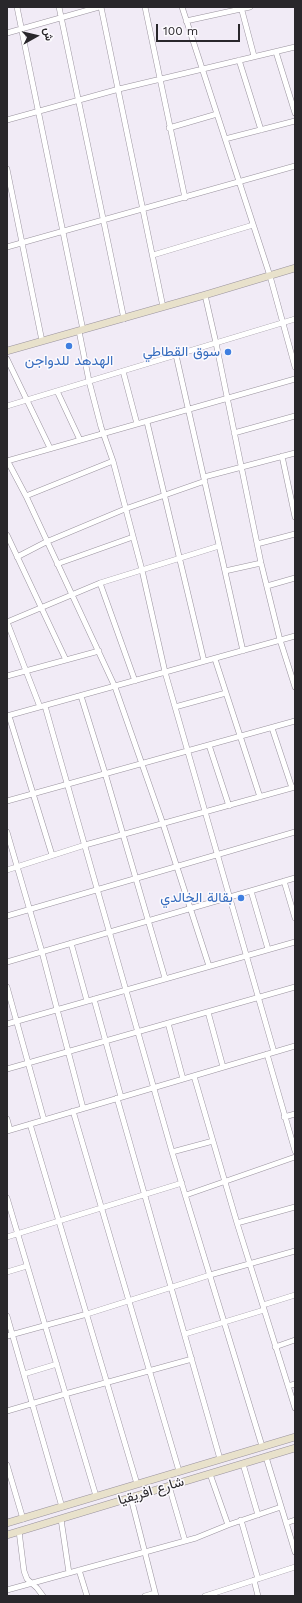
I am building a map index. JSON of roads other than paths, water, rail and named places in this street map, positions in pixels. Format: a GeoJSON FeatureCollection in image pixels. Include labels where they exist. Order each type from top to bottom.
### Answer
{"type":"FeatureCollection","features":[{"type":"Feature","properties":{"kind":"street"},"geometry":{"type":"LineString","coordinates":[[17,7],[62,231],[89,381],[113,461],[142,570],[165,672],[274,1052]]}},
{"type":"Feature","properties":{"kind":"street"},"geometry":{"type":"LineString","coordinates":[[59,7],[102,220],[124,318]]}},
{"type":"Feature","properties":{"kind":"street"},"geometry":{"type":"LineString","coordinates":[[7,34],[100,7],[119,89],[163,307]]}},
{"type":"Feature","properties":{"kind":"street"},"geometry":{"type":"LineString","coordinates":[[144,7],[185,198]]}},
{"type":"Feature","properties":{"kind":"street"},"geometry":{"type":"LineString","coordinates":[[182,7],[254,225],[284,322],[295,367]]}},
{"type":"Feature","properties":{"kind":"street"},"geometry":{"type":"LineString","coordinates":[[186,20],[250,7]]}},
{"type":"Feature","properties":{"kind":"street"},"geometry":{"type":"LineString","coordinates":[[241,8],[254,56]]}},
{"type":"Feature","properties":{"kind":"street"},"geometry":{"type":"LineString","coordinates":[[7,120],[119,89],[295,47]]}},
{"type":"Feature","properties":{"kind":"street"},"geometry":{"type":"LineString","coordinates":[[276,52],[295,113]]}},
{"type":"Feature","properties":{"kind":"street"},"geometry":{"type":"LineString","coordinates":[[239,60],[262,130]]}},
{"type":"Feature","properties":{"kind":"street"},"geometry":{"type":"LineString","coordinates":[[169,128],[217,114]]}},
{"type":"Feature","properties":{"kind":"street"},"geometry":{"type":"LineString","coordinates":[[225,139],[295,121]]}},
{"type":"Feature","properties":{"kind":"street"},"geometry":{"type":"LineString","coordinates":[[7,247],[295,166]]}},
{"type":"Feature","properties":{"kind":"street"},"geometry":{"type":"LineString","coordinates":[[7,169],[42,341]]}},
{"type":"Feature","properties":{"kind":"street"},"geometry":{"type":"LineString","coordinates":[[153,255],[254,225]]}},
{"type":"Feature","properties":{"kind":"street"},"geometry":{"type":"LineString","coordinates":[[7,351],[205,296],[295,268]]}},
{"type":"Feature","properties":{"kind":"street"},"geometry":{"type":"LineString","coordinates":[[205,296],[261,563],[280,640],[295,687]]}},
{"type":"Feature","properties":{"kind":"street"},"geometry":{"type":"LineString","coordinates":[[7,406],[295,319]]}},
{"type":"Feature","properties":{"kind":"street"},"geometry":{"type":"LineString","coordinates":[[176,355],[243,651]]}},
{"type":"Feature","properties":{"kind":"street"},"geometry":{"type":"LineString","coordinates":[[7,359],[50,448]]}},
{"type":"Feature","properties":{"kind":"street"},"geometry":{"type":"LineString","coordinates":[[123,371],[137,424]]}},
{"type":"Feature","properties":{"kind":"street"},"geometry":{"type":"LineString","coordinates":[[209,966],[163,824],[115,686],[46,542],[26,496],[7,460],[147,422],[295,378]]}},
{"type":"Feature","properties":{"kind":"street"},"geometry":{"type":"LineString","coordinates":[[57,391],[80,440]]}},
{"type":"Feature","properties":{"kind":"street"},"geometry":{"type":"LineString","coordinates":[[234,433],[295,416]]}},
{"type":"Feature","properties":{"kind":"street"},"geometry":{"type":"LineString","coordinates":[[147,422],[204,661]]}},
{"type":"Feature","properties":{"kind":"street"},"geometry":{"type":"LineString","coordinates":[[17,557],[46,542],[125,508],[241,466],[295,453]]}},
{"type":"Feature","properties":{"kind":"street"},"geometry":{"type":"LineString","coordinates":[[282,456],[295,517]]}},
{"type":"Feature","properties":{"kind":"street"},"geometry":{"type":"LineString","coordinates":[[26,496],[113,461]]}},
{"type":"Feature","properties":{"kind":"street"},"geometry":{"type":"LineString","coordinates":[[257,544],[295,534]]}},
{"type":"Feature","properties":{"kind":"street"},"geometry":{"type":"LineString","coordinates":[[7,535],[66,660]]}},
{"type":"Feature","properties":{"kind":"street"},"geometry":{"type":"LineString","coordinates":[[57,564],[133,537]]}},
{"type":"Feature","properties":{"kind":"street"},"geometry":{"type":"LineString","coordinates":[[219,546],[100,583],[7,622],[42,706],[85,845],[108,932],[139,1032],[172,1152],[262,1446]]}},
{"type":"Feature","properties":{"kind":"street"},"geometry":{"type":"LineString","coordinates":[[225,571],[261,563]]}},
{"type":"Feature","properties":{"kind":"street"},"geometry":{"type":"LineString","coordinates":[[267,586],[295,578]]}},
{"type":"Feature","properties":{"kind":"street"},"geometry":{"type":"LineString","coordinates":[[100,583],[135,681]]}},
{"type":"Feature","properties":{"kind":"street"},"geometry":{"type":"LineString","coordinates":[[52,855],[8,716],[295,636]]}},
{"type":"Feature","properties":{"kind":"street"},"geometry":{"type":"LineString","coordinates":[[7,676],[99,651]]}},
{"type":"Feature","properties":{"kind":"street"},"geometry":{"type":"LineString","coordinates":[[215,659],[260,797]]}},
{"type":"Feature","properties":{"kind":"street"},"geometry":{"type":"LineString","coordinates":[[175,707],[226,693]]}},
{"type":"Feature","properties":{"kind":"street"},"geometry":{"type":"LineString","coordinates":[[81,696],[165,978]]}},
{"type":"Feature","properties":{"kind":"street"},"geometry":{"type":"LineString","coordinates":[[7,801],[295,721]]}},
{"type":"Feature","properties":{"kind":"street"},"geometry":{"type":"LineString","coordinates":[[7,870],[85,845],[205,813],[294,787],[272,728]]}},
{"type":"Feature","properties":{"kind":"street"},"geometry":{"type":"LineString","coordinates":[[209,745],[229,806]]}},
{"type":"Feature","properties":{"kind":"street"},"geometry":{"type":"LineString","coordinates":[[7,832],[42,952],[83,1108]]}},
{"type":"Feature","properties":{"kind":"street"},"geometry":{"type":"LineString","coordinates":[[7,916],[295,832]]}},
{"type":"Feature","properties":{"kind":"street"},"geometry":{"type":"LineString","coordinates":[[7,962],[295,878]]}},
{"type":"Feature","properties":{"kind":"street"},"geometry":{"type":"LineString","coordinates":[[284,881],[295,918]]}},
{"type":"Feature","properties":{"kind":"street"},"geometry":{"type":"LineString","coordinates":[[251,891],[268,949]]}},
{"type":"Feature","properties":{"kind":"street"},"geometry":{"type":"LineString","coordinates":[[7,1024],[295,942]]}},
{"type":"Feature","properties":{"kind":"street"},"geometry":{"type":"LineString","coordinates":[[71,944],[87,1001]]}},
{"type":"Feature","properties":{"kind":"street"},"geometry":{"type":"LineString","coordinates":[[7,987],[44,1120]]}},
{"type":"Feature","properties":{"kind":"street"},"geometry":{"type":"LineString","coordinates":[[7,1069],[295,987]]}},
{"type":"Feature","properties":{"kind":"street"},"geometry":{"type":"LineString","coordinates":[[94,999],[144,1195],[220,1459]]}},
{"type":"Feature","properties":{"kind":"street"},"geometry":{"type":"LineString","coordinates":[[208,1012],[223,1067]]}},
{"type":"Feature","properties":{"kind":"street"},"geometry":{"type":"LineString","coordinates":[[168,1023],[183,1079]]}},
{"type":"Feature","properties":{"kind":"street"},"geometry":{"type":"LineString","coordinates":[[7,1119],[8,1131],[295,1046]]}},
{"type":"Feature","properties":{"kind":"street"},"geometry":{"type":"LineString","coordinates":[[267,1054],[295,1151]]}},
{"type":"Feature","properties":{"kind":"street"},"geometry":{"type":"LineString","coordinates":[[194,1076],[237,1223],[295,1408]]}},
{"type":"Feature","properties":{"kind":"street"},"geometry":{"type":"LineString","coordinates":[[73,1111],[179,1471]]}},
{"type":"Feature","properties":{"kind":"street"},"geometry":{"type":"LineString","coordinates":[[284,1117],[295,1114]]}},
{"type":"Feature","properties":{"kind":"street"},"geometry":{"type":"LineString","coordinates":[[30,1124],[137,1484]]}},
{"type":"Feature","properties":{"kind":"street"},"geometry":{"type":"LineString","coordinates":[[172,1152],[213,1141]]}},
{"type":"Feature","properties":{"kind":"street"},"geometry":{"type":"LineString","coordinates":[[186,1194],[295,1157]]}},
{"type":"Feature","properties":{"kind":"street"},"geometry":{"type":"LineString","coordinates":[[7,1237],[182,1183]]}},
{"type":"Feature","properties":{"kind":"street"},"geometry":{"type":"LineString","coordinates":[[7,1198],[96,1496]]}},
{"type":"Feature","properties":{"kind":"street"},"geometry":{"type":"LineString","coordinates":[[237,1223],[295,1207]]}},
{"type":"Feature","properties":{"kind":"street"},"geometry":{"type":"LineString","coordinates":[[10,1335],[87,1314],[210,1275],[295,1251]]}},
{"type":"Feature","properties":{"kind":"street"},"geometry":{"type":"LineString","coordinates":[[7,1272],[27,1266]]}},
{"type":"Feature","properties":{"kind":"street"},"geometry":{"type":"LineString","coordinates":[[185,1334],[264,1308],[295,1295]]}},
{"type":"Feature","properties":{"kind":"street"},"geometry":{"type":"LineString","coordinates":[[7,1316],[10,1335],[24,1374],[62,1507]]}},
{"type":"Feature","properties":{"kind":"street"},"geometry":{"type":"LineString","coordinates":[[276,1347],[295,1340]]}},
{"type":"Feature","properties":{"kind":"street"},"geometry":{"type":"LineString","coordinates":[[7,1412],[32,1403],[192,1359]]}},
{"type":"Feature","properties":{"kind":"street"},"geometry":{"type":"LineString","coordinates":[[24,1374],[57,1364]]}},
{"type":"Feature","properties":{"kind":"street"},"geometry":{"type":"LineString","coordinates":[[288,1386],[295,1384]]}},
{"type":"Feature","properties":{"kind":"street","name":"شارع افريقيا"},"geometry":{"type":"LineString","coordinates":[[7,1523],[295,1437]]}},
{"type":"Feature","properties":{"kind":"street","name":"شارع افريقيا"},"geometry":{"type":"LineString","coordinates":[[7,1535],[295,1448]]}},
{"type":"Feature","properties":{"kind":"street"},"geometry":{"type":"LineString","coordinates":[[266,1456],[295,1552]]}},
{"type":"Feature","properties":{"kind":"street"},"geometry":{"type":"LineString","coordinates":[[243,1464],[258,1515]]}},
{"type":"Feature","properties":{"kind":"street"},"geometry":{"type":"LineString","coordinates":[[7,1465],[23,1518]]}},
{"type":"Feature","properties":{"kind":"street"},"geometry":{"type":"LineString","coordinates":[[210,1474],[228,1525]]}},
{"type":"Feature","properties":{"kind":"street"},"geometry":{"type":"LineString","coordinates":[[169,1486],[185,1541]]}},
{"type":"Feature","properties":{"kind":"street"},"geometry":{"type":"LineString","coordinates":[[131,1498],[155,1595],[145,1596]]}},
{"type":"Feature","properties":{"kind":"street"},"geometry":{"type":"LineString","coordinates":[[7,1590],[210,1534],[241,1520],[281,1507]]}},
{"type":"Feature","properties":{"kind":"street"},"geometry":{"type":"LineString","coordinates":[[61,1519],[68,1573]]}},
{"type":"Feature","properties":{"kind":"street"},"geometry":{"type":"LineString","coordinates":[[241,1520],[256,1579],[258,1596]]}},
{"type":"Feature","properties":{"kind":"street"},"geometry":{"type":"LineString","coordinates":[[286,1523],[295,1520]]}},
{"type":"Feature","properties":{"kind":"street"},"geometry":{"type":"LineString","coordinates":[[19,1531],[24,1571],[27,1579],[43,1596]]}},
{"type":"Feature","properties":{"kind":"street"},"geometry":{"type":"LineString","coordinates":[[205,1596],[295,1567]]}},
{"type":"Feature","properties":{"kind":"street"},"geometry":{"type":"LineString","coordinates":[[79,1570],[87,1596]]}},
{"type":"Feature","properties":{"kind":"place","name":"الهدهد للدواجن"},"geometry":{"type":"Point","coordinates":[69,346]}},
{"type":"Feature","properties":{"kind":"place","name":"سوق القطاطي"},"geometry":{"type":"Point","coordinates":[228,352]}},
{"type":"Feature","properties":{"kind":"place","name":"بقالة الخالدي"},"geometry":{"type":"Point","coordinates":[241,898]}}]}
